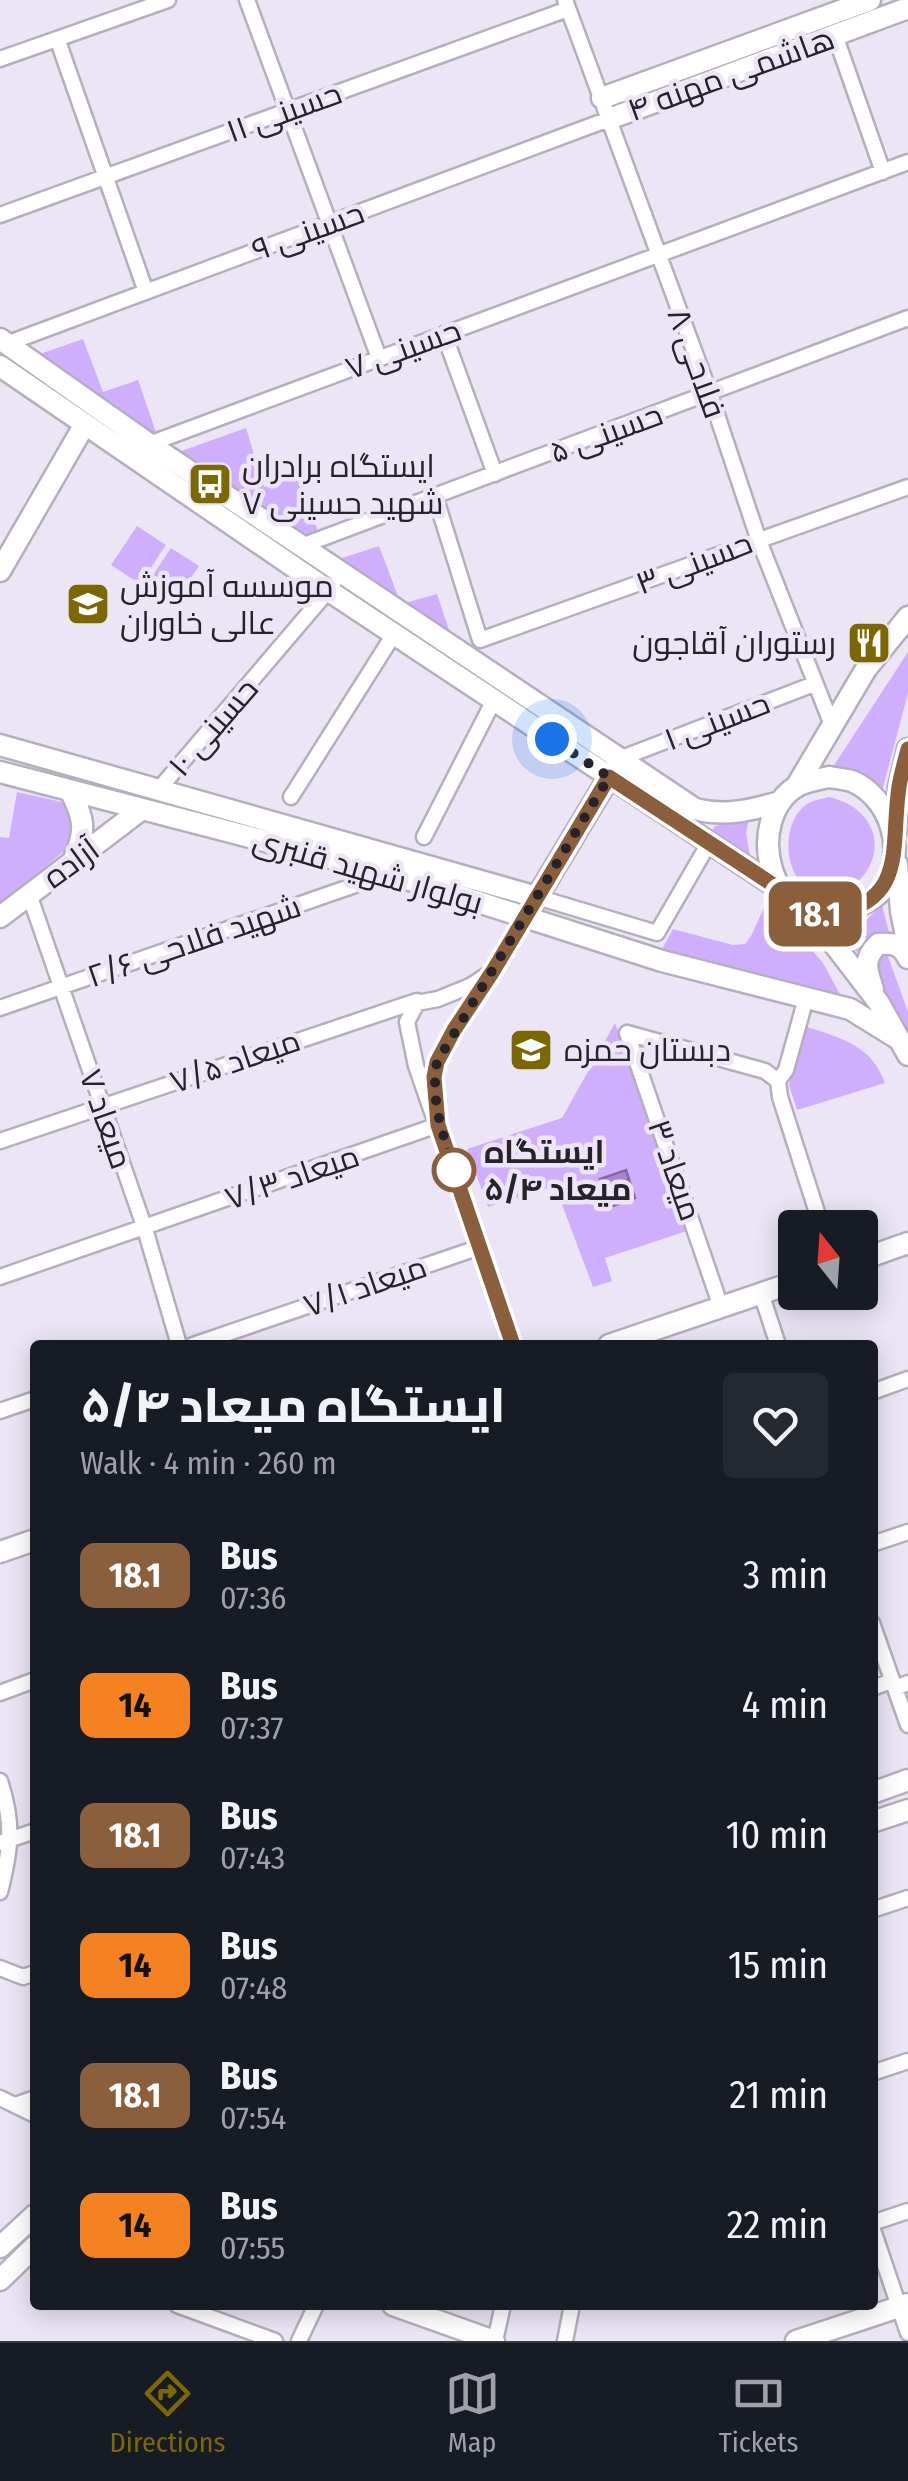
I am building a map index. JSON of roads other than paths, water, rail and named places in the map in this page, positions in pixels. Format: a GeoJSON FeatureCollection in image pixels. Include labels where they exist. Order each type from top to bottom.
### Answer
{"type":"FeatureCollection","features":[{"type":"Feature","properties":{"kind":"street"},"geometry":{"type":"LineString","coordinates":[[0,58],[168,0]]}},
{"type":"Feature","properties":{"kind":"street"},"geometry":{"type":"LineString","coordinates":[[247,0],[379,358]]}},
{"type":"Feature","properties":{"kind":"street","name":"هاشمی مهنه ۴"},"geometry":{"type":"LineString","coordinates":[[602,98],[870,0]]}},
{"type":"Feature","properties":{"kind":"street","name":"حسینی ۱۱"},"geometry":{"type":"LineString","coordinates":[[0,215],[566,5]]}},
{"type":"Feature","properties":{"kind":"street","name":"فلاحی ۸"},"geometry":{"type":"LineString","coordinates":[[566,5],[710,394],[758,538],[832,725]]}},
{"type":"Feature","properties":{"kind":"street","name":"هاشمی مهنه ۴"},"geometry":{"type":"LineString","coordinates":[[610,119],[908,8]]}},
{"type":"Feature","properties":{"kind":"street"},"geometry":{"type":"LineString","coordinates":[[835,35],[883,172]]}},
{"type":"Feature","properties":{"kind":"street"},"geometry":{"type":"LineString","coordinates":[[58,41],[146,292]]}},
{"type":"Feature","properties":{"kind":"street","name":"حسینی ۹"},"geometry":{"type":"LineString","coordinates":[[3,342],[610,119]]}},
{"type":"Feature","properties":{"kind":"street","name":"حسینی ۷"},"geometry":{"type":"LineString","coordinates":[[149,444],[908,162]]}},
{"type":"Feature","properties":{"kind":"street","name":"حسینی ۵"},"geometry":{"type":"LineString","coordinates":[[304,545],[908,318]]}},
{"type":"Feature","properties":{"kind":"street"},"geometry":{"type":"LineString","coordinates":[[444,334],[495,474]]}},
{"type":"Feature","properties":{"kind":"street"},"geometry":{"type":"LineString","coordinates":[[3,342],[344,572],[614,768],[709,844],[781,890]]}},
{"type":"Feature","properties":{"kind":"street"},"geometry":{"type":"LineString","coordinates":[[0,366],[494,700],[614,768],[705,812],[748,811],[780,802]]}},
{"type":"Feature","properties":{"kind":"street"},"geometry":{"type":"LineString","coordinates":[[0,571],[86,424]]}},
{"type":"Feature","properties":{"kind":"street","name":"حسینی ۳"},"geometry":{"type":"LineString","coordinates":[[436,496],[480,640],[908,486]]}},
{"type":"Feature","properties":{"kind":"street","name":"حسینی ۱۰"},"geometry":{"type":"LineString","coordinates":[[159,789],[344,572]]}},
{"type":"Feature","properties":{"kind":"street"},"geometry":{"type":"LineString","coordinates":[[796,787],[829,777],[853,782],[874,797],[885,812],[896,852],[881,892],[861,905],[824,915],[791,904],[772,867],[771,822],[866,669],[908,617]]}},
{"type":"Feature","properties":{"kind":"street"},"geometry":{"type":"LineString","coordinates":[[291,797],[394,634]]}},
{"type":"Feature","properties":{"kind":"street","name":"حسینی ۱"},"geometry":{"type":"LineString","coordinates":[[614,768],[814,684]]}},
{"type":"Feature","properties":{"kind":"street"},"geometry":{"type":"LineString","coordinates":[[424,837],[494,700]]}},
{"type":"Feature","properties":{"kind":"street","name":"بولوار شهید قنبری"},"geometry":{"type":"LineString","coordinates":[[0,745],[657,933],[709,844]]}},
{"type":"Feature","properties":{"kind":"street"},"geometry":{"type":"LineString","coordinates":[[908,749],[899,787],[896,852],[900,911],[908,946]]}},
{"type":"Feature","properties":{"kind":"street"},"geometry":{"type":"LineString","coordinates":[[438,1125],[434,1077],[437,1062],[614,768]]}},
{"type":"Feature","properties":{"kind":"street","name":"بولوار شهید قنبری"},"geometry":{"type":"LineString","coordinates":[[0,772],[388,873],[647,957],[850,1009],[904,1048]]}},
{"type":"Feature","properties":{"kind":"street"},"geometry":{"type":"LineString","coordinates":[[70,790],[84,816],[84,835],[74,858]]}},
{"type":"Feature","properties":{"kind":"street","name":"آزاده"},"geometry":{"type":"LineString","coordinates":[[0,918],[142,808]]}},
{"type":"Feature","properties":{"kind":"street","name":"شهید فلاحی ۲/۶"},"geometry":{"type":"LineString","coordinates":[[0,1008],[388,873]]}},
{"type":"Feature","properties":{"kind":"street","name":"میعاد ۷"},"geometry":{"type":"LineString","coordinates":[[29,894],[145,1229],[178,1340]]}},
{"type":"Feature","properties":{"kind":"street"},"geometry":{"type":"LineString","coordinates":[[810,913],[878,1003],[904,1048]]}},
{"type":"Feature","properties":{"kind":"street"},"geometry":{"type":"LineString","coordinates":[[878,1003],[866,968],[868,954],[878,944],[893,943],[903,948],[908,958]]}},
{"type":"Feature","properties":{"kind":"street","name":"میعاد ۷/۵"},"geometry":{"type":"LineString","coordinates":[[0,1141],[370,1015],[470,986],[493,971]]}},
{"type":"Feature","properties":{"kind":"street"},"geometry":{"type":"LineString","coordinates":[[806,998],[786,1070],[778,1082],[816,1210]]}},
{"type":"Feature","properties":{"kind":"street"},"geometry":{"type":"LineString","coordinates":[[452,1034],[454,1015],[431,999],[411,1008],[407,1025],[416,1066],[511,1340]]}},
{"type":"Feature","properties":{"kind":"street","name":"میعاد ۷/۵"},"geometry":{"type":"LineString","coordinates":[[370,1015],[407,1025]]}},
{"type":"Feature","properties":{"kind":"street"},"geometry":{"type":"LineString","coordinates":[[407,1025],[416,1041],[430,1046],[452,1034]]}},
{"type":"Feature","properties":{"kind":"street","name":"میعاد ۳"},"geometry":{"type":"LineString","coordinates":[[721,1307],[628,1034],[765,1072],[778,1082]]}},
{"type":"Feature","properties":{"kind":"street","name":"میعاد ۷/۳"},"geometry":{"type":"LineString","coordinates":[[0,1277],[438,1125]]}},
{"type":"Feature","properties":{"kind":"street"},"geometry":{"type":"LineString","coordinates":[[878,1254],[908,1244]]}},
{"type":"Feature","properties":{"kind":"street","name":"میعاد ۷/۱"},"geometry":{"type":"LineString","coordinates":[[208,1340],[480,1247]]}},
{"type":"Feature","properties":{"kind":"street"},"geometry":{"type":"LineString","coordinates":[[624,1340],[778,1288]]}},
{"type":"Feature","properties":{"kind":"street"},"geometry":{"type":"LineString","coordinates":[[761,1294],[776,1340]]}},
{"type":"Feature","properties":{"kind":"street"},"geometry":{"type":"LineString","coordinates":[[878,1390],[908,1379]]}},
{"type":"Feature","properties":{"kind":"street"},"geometry":{"type":"LineString","coordinates":[[0,1411],[30,1401]]}},
{"type":"Feature","properties":{"kind":"street"},"geometry":{"type":"LineString","coordinates":[[878,1542],[908,1532]]}},
{"type":"Feature","properties":{"kind":"street"},"geometry":{"type":"LineString","coordinates":[[0,1552],[30,1542]]}},
{"type":"Feature","properties":{"kind":"street"},"geometry":{"type":"LineString","coordinates":[[878,1636],[901,1686],[908,1725]]}},
{"type":"Feature","properties":{"kind":"street"},"geometry":{"type":"LineString","coordinates":[[878,1686],[892,1681],[901,1686]]}},
{"type":"Feature","properties":{"kind":"street"},"geometry":{"type":"LineString","coordinates":[[0,1693],[30,1682]]}},
{"type":"Feature","properties":{"kind":"street"},"geometry":{"type":"LineString","coordinates":[[878,1790],[908,1780]]}},
{"type":"Feature","properties":{"kind":"street"},"geometry":{"type":"LineString","coordinates":[[0,1781],[8,1805],[0,1892]]}},
{"type":"Feature","properties":{"kind":"street"},"geometry":{"type":"LineString","coordinates":[[878,1820],[908,1810]]}},
{"type":"Feature","properties":{"kind":"street"},"geometry":{"type":"LineString","coordinates":[[6,1841],[30,1833]]}},
{"type":"Feature","properties":{"kind":"street"},"geometry":{"type":"LineString","coordinates":[[878,1908],[908,1898]]}},
{"type":"Feature","properties":{"kind":"street"},"geometry":{"type":"LineString","coordinates":[[0,1968],[29,1976]]}},
{"type":"Feature","properties":{"kind":"street"},"geometry":{"type":"LineString","coordinates":[[878,2071],[908,2061]]}},
{"type":"Feature","properties":{"kind":"street"},"geometry":{"type":"LineString","coordinates":[[0,2098],[30,2113]]}},
{"type":"Feature","properties":{"kind":"street"},"geometry":{"type":"LineString","coordinates":[[15,2105],[30,2100]]}},
{"type":"Feature","properties":{"kind":"street"},"geometry":{"type":"LineString","coordinates":[[878,2223],[908,2211]]}},
{"type":"Feature","properties":{"kind":"street"},"geometry":{"type":"LineString","coordinates":[[0,2247],[30,2220]]}},
{"type":"Feature","properties":{"kind":"street"},"geometry":{"type":"LineString","coordinates":[[878,2240],[904,2305],[908,2333]]}},
{"type":"Feature","properties":{"kind":"street"},"geometry":{"type":"LineString","coordinates":[[0,2280],[30,2251]]}},
{"type":"Feature","properties":{"kind":"street"},"geometry":{"type":"LineString","coordinates":[[796,2341],[904,2305]]}},
{"type":"Feature","properties":{"kind":"street"},"geometry":{"type":"LineString","coordinates":[[191,2310],[275,2341]]}},
{"type":"Feature","properties":{"kind":"street"},"geometry":{"type":"LineString","coordinates":[[298,2341],[314,2310]]}},
{"type":"Feature","properties":{"kind":"street"},"geometry":{"type":"LineString","coordinates":[[429,2310],[494,2341],[502,2310]]}},
{"type":"Feature","properties":{"kind":"street"},"geometry":{"type":"LineString","coordinates":[[565,2341],[571,2310]]}},
{"type":"Feature","properties":{"kind":"water"},"geometry":{"type":"Polygon","coordinates":[[[626,1170],[635,1198],[610,1207],[600,1179],[626,1170]]]}},
{"type":"Feature","properties":{"kind":"place","name":"ایستگاه برادران شهید حسینی ۷"},"geometry":{"type":"Point","coordinates":[210,484]}},
{"type":"Feature","properties":{"kind":"place","name":"موسسه آموزش عالی خاوران"},"geometry":{"type":"Point","coordinates":[88,604]}},
{"type":"Feature","properties":{"kind":"place","name":"رستوران آقاجون"},"geometry":{"type":"Point","coordinates":[869,643]}},
{"type":"Feature","properties":{"kind":"place","name":"دبستان حمزه"},"geometry":{"type":"Point","coordinates":[531,1050]}},
{"type":"Feature","properties":{"kind":"place","name":"ایستگاه میعاد ۵/۴"},"geometry":{"type":"Point","coordinates":[454,1170]}}]}
